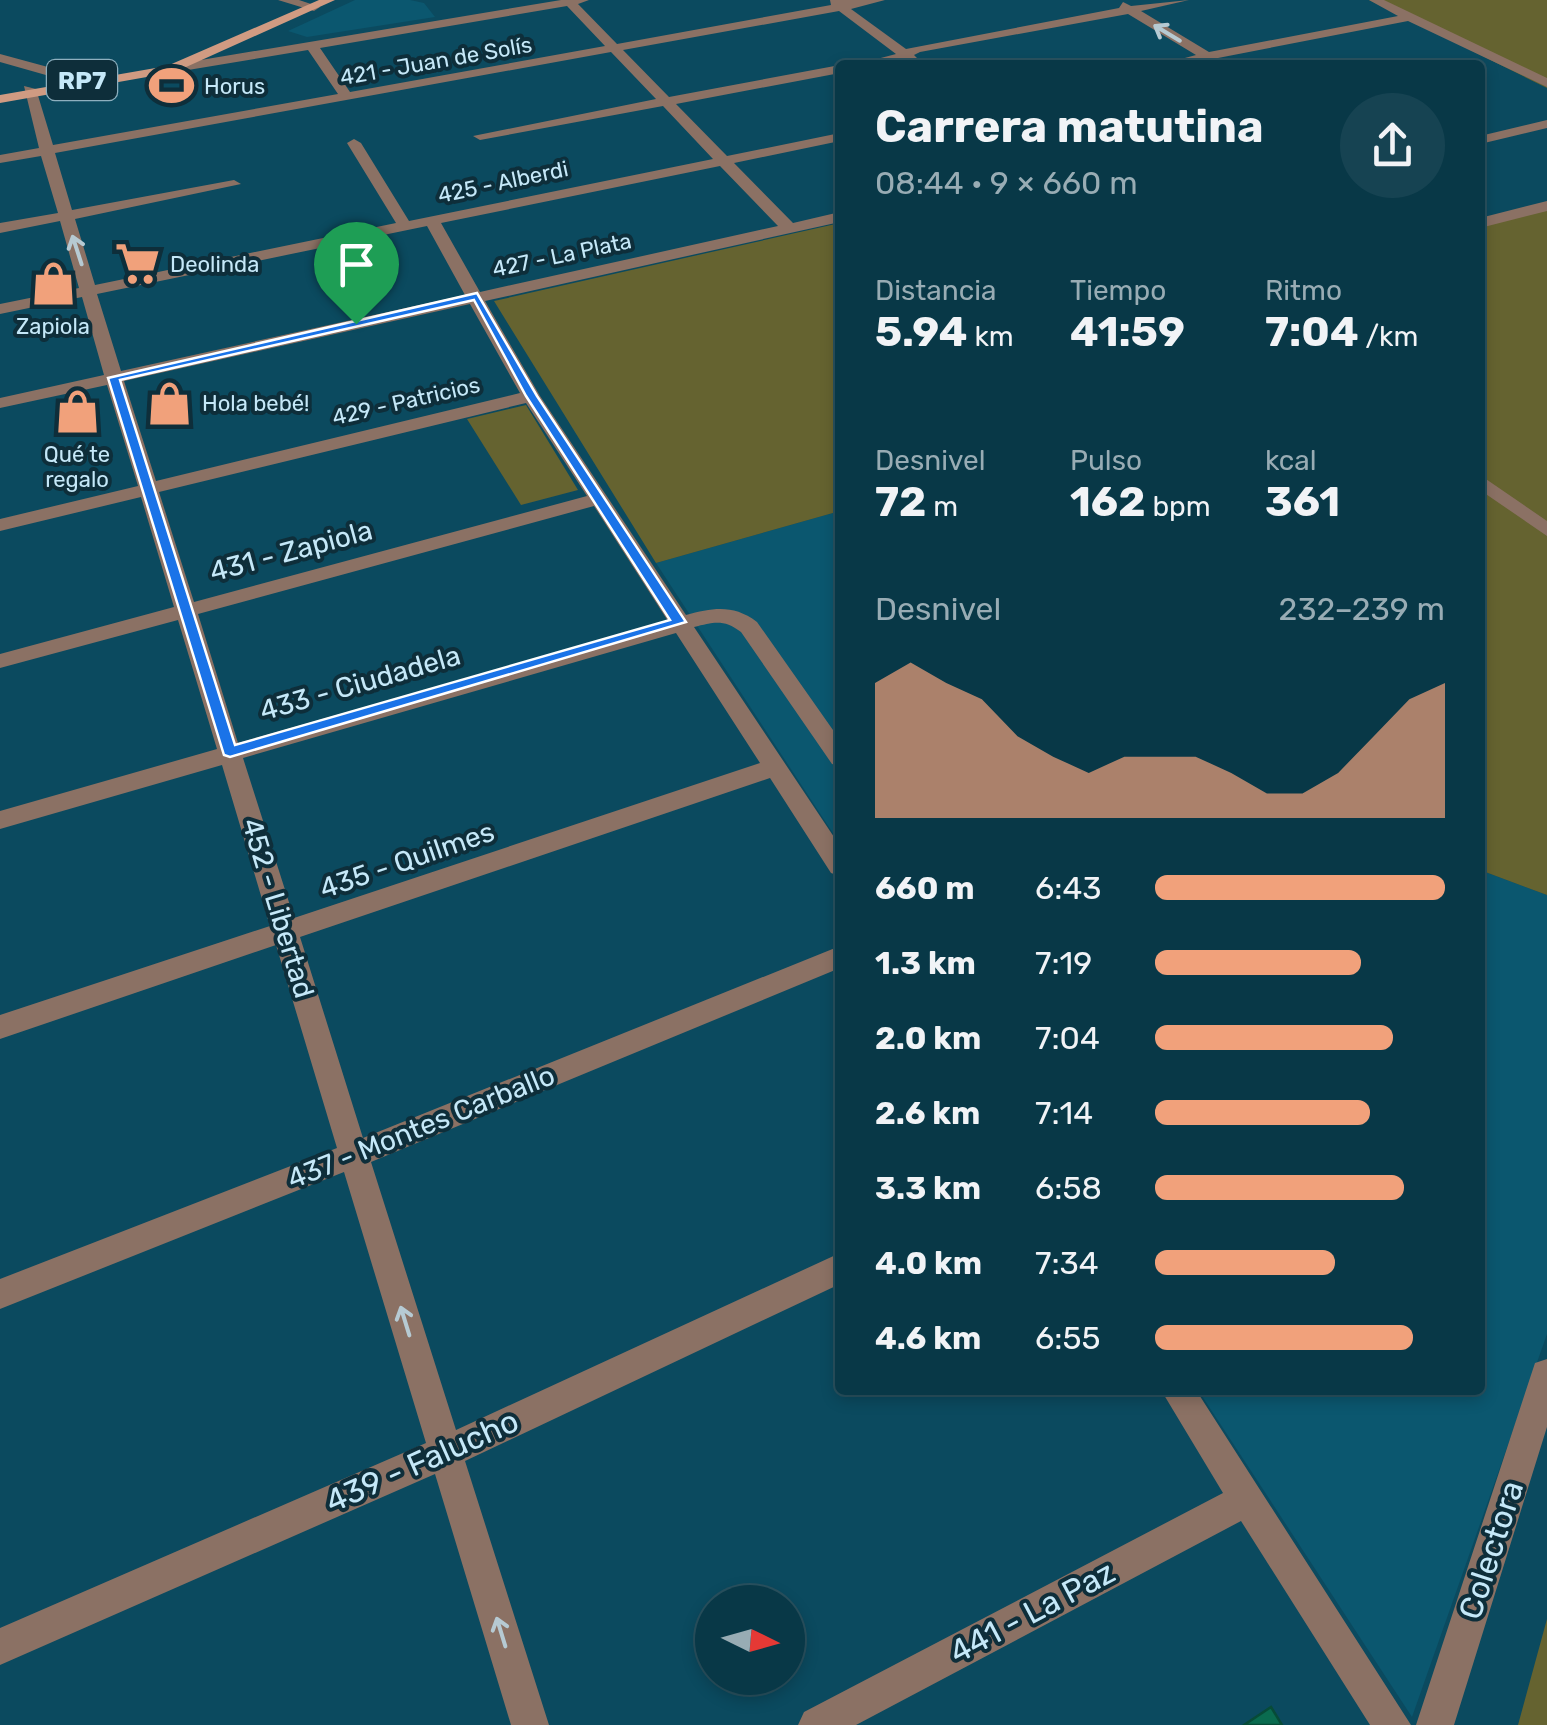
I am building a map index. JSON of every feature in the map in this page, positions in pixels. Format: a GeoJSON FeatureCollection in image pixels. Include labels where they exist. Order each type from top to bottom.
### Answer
{"type":"FeatureCollection","features":[{"type":"Feature","properties":{"kind":"main road","name":"RP7"},"geometry":{"type":"LineString","coordinates":[[0,96],[167,67],[310,4],[329,0]]}},
{"type":"Feature","properties":{"kind":"main road","name":"RP7"},"geometry":{"type":"LineString","coordinates":[[223,55],[310,4]]}},
{"type":"Feature","properties":{"kind":"main road"},"geometry":{"type":"LineString","coordinates":[[248,39],[256,49],[268,53]]}},
{"type":"Feature","properties":{"kind":"main road","name":"RP7"},"geometry":{"type":"LineString","coordinates":[[29,92],[68,79],[167,67]]}},
{"type":"Feature","properties":{"kind":"street"},"geometry":{"type":"LineString","coordinates":[[284,0],[310,4]]}},
{"type":"Feature","properties":{"kind":"street","name":"421 - Juan de Solís"},"geometry":{"type":"LineString","coordinates":[[0,159],[615,49],[838,4],[879,0]]}},
{"type":"Feature","properties":{"kind":"street"},"geometry":{"type":"LineString","coordinates":[[1112,0],[1213,60]]}},
{"type":"Feature","properties":{"kind":"street"},"geometry":{"type":"LineString","coordinates":[[880,60],[1183,0]]}},
{"type":"Feature","properties":{"kind":"street"},"geometry":{"type":"LineString","coordinates":[[1376,0],[1547,83]]}},
{"type":"Feature","properties":{"kind":"street"},"geometry":{"type":"LineString","coordinates":[[167,67],[576,1],[615,49],[789,228]]}},
{"type":"Feature","properties":{"kind":"street"},"geometry":{"type":"LineString","coordinates":[[838,4],[913,60]]}},
{"type":"Feature","properties":{"kind":"street"},"geometry":{"type":"LineString","coordinates":[[1188,60],[1409,16]]}},
{"type":"Feature","properties":{"kind":"street"},"geometry":{"type":"LineString","coordinates":[[312,46],[347,98]]}},
{"type":"Feature","properties":{"kind":"street"},"geometry":{"type":"LineString","coordinates":[[0,58],[68,79]]}},
{"type":"Feature","properties":{"kind":"street"},"geometry":{"type":"LineString","coordinates":[[1485,69],[1507,64]]}},
{"type":"Feature","properties":{"kind":"street"},"geometry":{"type":"LineString","coordinates":[[480,136],[835,70]]}},
{"type":"Feature","properties":{"kind":"street","name":"452 - Libertad"},"geometry":{"type":"LineString","coordinates":[[29,92],[530,1725]]}},
{"type":"Feature","properties":{"kind":"street"},"geometry":{"type":"LineString","coordinates":[[1485,139],[1547,124]]}},
{"type":"Feature","properties":{"kind":"street","name":"425 - Alberdi"},"geometry":{"type":"LineString","coordinates":[[0,310],[835,138]]}},
{"type":"Feature","properties":{"kind":"street"},"geometry":{"type":"LineString","coordinates":[[354,143],[405,226]]}},
{"type":"Feature","properties":{"kind":"street"},"geometry":{"type":"LineString","coordinates":[[0,228],[234,184]]}},
{"type":"Feature","properties":{"kind":"street"},"geometry":{"type":"LineString","coordinates":[[1485,219],[1547,206]]}},
{"type":"Feature","properties":{"kind":"street","name":"427 - La Plata"},"geometry":{"type":"LineString","coordinates":[[0,402],[835,218]]}},
{"type":"Feature","properties":{"kind":"street"},"geometry":{"type":"LineString","coordinates":[[431,220],[532,396],[835,858]]}},
{"type":"Feature","properties":{"kind":"street","name":"429 - Patricios"},"geometry":{"type":"LineString","coordinates":[[0,524],[532,396]]}},
{"type":"Feature","properties":{"kind":"street"},"geometry":{"type":"LineString","coordinates":[[1485,485],[1547,530]]}},
{"type":"Feature","properties":{"kind":"street","name":"431 - Zapiola"},"geometry":{"type":"LineString","coordinates":[[0,660],[598,498]]}},
{"type":"Feature","properties":{"kind":"street","name":"433 - Ciudadela"},"geometry":{"type":"LineString","coordinates":[[0,820],[716,614],[736,618],[749,627],[835,751]]}},
{"type":"Feature","properties":{"kind":"street","name":"435 - Quilmes"},"geometry":{"type":"LineString","coordinates":[[0,1027],[776,767]]}},
{"type":"Feature","properties":{"kind":"street","name":"437 - Montes Carballo"},"geometry":{"type":"LineString","coordinates":[[0,1294],[354,1156],[835,959]]}},
{"type":"Feature","properties":{"kind":"street","name":"439 - Falucho"},"geometry":{"type":"LineString","coordinates":[[0,1647],[446,1452],[835,1270]]}},
{"type":"Feature","properties":{"kind":"street","name":"Colectora"},"geometry":{"type":"LineString","coordinates":[[1434,1725],[1547,1376]]}},
{"type":"Feature","properties":{"kind":"street"},"geometry":{"type":"LineString","coordinates":[[1180,1395],[1392,1725]]}},
{"type":"Feature","properties":{"kind":"street","name":"441 - La Paz"},"geometry":{"type":"LineString","coordinates":[[817,1725],[1248,1498]]}},
{"type":"Feature","properties":{"kind":"shaded area"},"geometry":{"type":"Polygon","coordinates":[[[355,0],[410,0],[424,3],[435,17],[307,37],[288,31],[355,0]]]}},
{"type":"Feature","properties":{"kind":"shaded area"},"geometry":{"type":"Polygon","coordinates":[[[1369,0],[1547,0],[1547,88],[1369,0]]]}},
{"type":"Feature","properties":{"kind":"shaded area"},"geometry":{"type":"Polygon","coordinates":[[[1547,208],[1547,895],[1485,872],[1485,225],[1547,208]]]}},
{"type":"Feature","properties":{"kind":"shaded area"},"geometry":{"type":"Polygon","coordinates":[[[835,224],[835,512],[656,563],[494,301],[835,224]]]}},
{"type":"Feature","properties":{"kind":"shaded area"},"geometry":{"type":"Polygon","coordinates":[[[526,405],[578,490],[521,505],[467,419],[526,405]]]}},
{"type":"Feature","properties":{"kind":"shaded area"},"geometry":{"type":"Polygon","coordinates":[[[835,512],[835,836],[656,563],[835,512]]]}},
{"type":"Feature","properties":{"kind":"shaded area"},"geometry":{"type":"Polygon","coordinates":[[[1485,872],[1547,895],[1547,1334],[1412,1717],[1201,1395],[1485,1395],[1485,872]]]}},
{"type":"Feature","properties":{"kind":"shaded area"},"geometry":{"type":"Polygon","coordinates":[[[1547,1619],[1547,1725],[1518,1725],[1547,1619]]]}},
{"type":"Feature","properties":{"kind":"building"},"geometry":{"type":"Polygon","coordinates":[[[1271,1707],[1282,1725],[1244,1725],[1271,1707]]]}},
{"type":"Feature","properties":{"kind":"place","name":"Horus"},"geometry":{"type":"Point","coordinates":[171,86]}},
{"type":"Feature","properties":{"kind":"place","name":"Deolinda"},"geometry":{"type":"Point","coordinates":[137,264]}},
{"type":"Feature","properties":{"kind":"place","name":"Zapiola"},"geometry":{"type":"Point","coordinates":[53,284]}},
{"type":"Feature","properties":{"kind":"place","name":"Hola bebé!"},"geometry":{"type":"Point","coordinates":[169,403]}},
{"type":"Feature","properties":{"kind":"place","name":"Qué te regalo"},"geometry":{"type":"Point","coordinates":[77,412]}},
{"type":"Feature","properties":{"kind":"route"},"geometry":{"type":"LineString","coordinates":[[477,296],[532,396],[679,622],[230,752],[114,378],[356,324],[477,296]]}}]}
